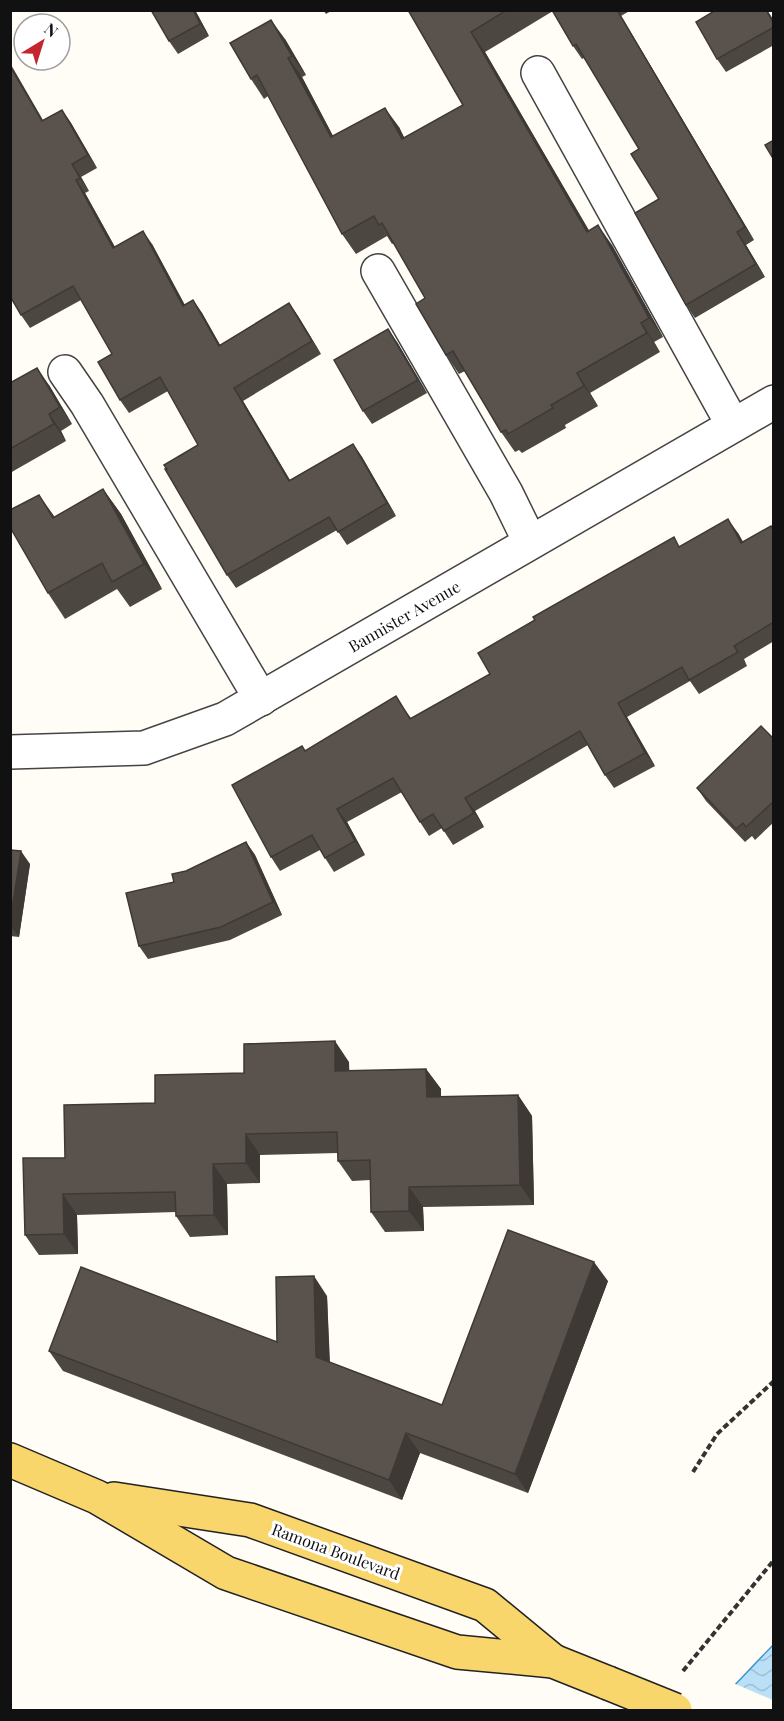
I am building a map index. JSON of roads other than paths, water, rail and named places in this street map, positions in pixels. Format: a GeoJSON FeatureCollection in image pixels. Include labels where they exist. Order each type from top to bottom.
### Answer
{"type":"FeatureCollection","features":[{"type":"Feature","properties":{"kind":"main road","name":"Ramona Boulevard"},"geometry":{"type":"LineString","coordinates":[[10,1460],[98,1497],[226,1573],[458,1652],[553,1661],[675,1710]]}},
{"type":"Feature","properties":{"kind":"main road","name":"Ramona Boulevard"},"geometry":{"type":"LineString","coordinates":[[98,1497],[250,1520],[485,1605],[553,1661]]}},
{"type":"Feature","properties":{"kind":"street"},"geometry":{"type":"LineString","coordinates":[[538,73],[733,425]]}},
{"type":"Feature","properties":{"kind":"street"},"geometry":{"type":"LineString","coordinates":[[378,271],[506,493],[531,542]]}},
{"type":"Feature","properties":{"kind":"street"},"geometry":{"type":"LineString","coordinates":[[65,372],[87,404],[261,699]]}},
{"type":"Feature","properties":{"kind":"street","name":"Bannister Avenue"},"geometry":{"type":"LineString","coordinates":[[10,752],[144,748],[225,720],[774,402]]}},
{"type":"Feature","properties":{"kind":"water"},"geometry":{"type":"Polygon","coordinates":[[[773,1645],[773,1710],[711,1710],[773,1645]]]}}]}
